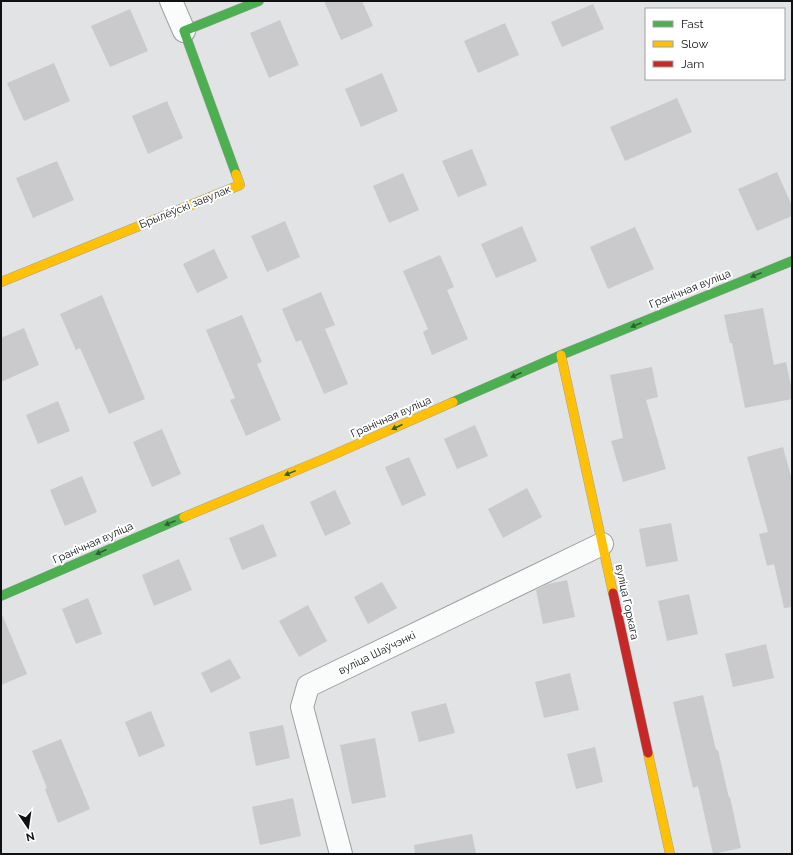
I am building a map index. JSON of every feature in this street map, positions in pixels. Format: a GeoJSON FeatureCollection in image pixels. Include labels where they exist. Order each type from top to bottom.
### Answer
{"type":"FeatureCollection","features":[{"type":"Feature","properties":{"kind":"street","name":"Брылёўскі завулак"},"geometry":{"type":"LineString","coordinates":[[1,282],[240,185],[184,31],[171,1]]}},
{"type":"Feature","properties":{"kind":"street"},"geometry":{"type":"LineString","coordinates":[[184,31],[259,1]]}},
{"type":"Feature","properties":{"kind":"street","name":"Гранічная вуліца"},"geometry":{"type":"LineString","coordinates":[[1,596],[136,537],[326,458],[561,355],[792,260]]}},
{"type":"Feature","properties":{"kind":"street","name":"вуліца Горкага"},"geometry":{"type":"LineString","coordinates":[[561,355],[670,854]]}},
{"type":"Feature","properties":{"kind":"street","name":"вуліца Шаўчэнкі"},"geometry":{"type":"LineString","coordinates":[[341,854],[302,707],[308,686],[602,544]]}},
{"type":"Feature","properties":{"kind":"building"},"geometry":{"type":"Polygon","coordinates":[[[324,1],[362,1],[373,26],[341,40],[324,1]]]}},
{"type":"Feature","properties":{"kind":"building"},"geometry":{"type":"Polygon","coordinates":[[[593,4],[604,29],[562,47],[551,22],[593,4]]]}},
{"type":"Feature","properties":{"kind":"building"},"geometry":{"type":"Polygon","coordinates":[[[130,9],[148,51],[110,67],[91,26],[130,9]]]}},
{"type":"Feature","properties":{"kind":"building"},"geometry":{"type":"Polygon","coordinates":[[[280,20],[299,65],[269,78],[250,33],[280,20]]]}},
{"type":"Feature","properties":{"kind":"building"},"geometry":{"type":"Polygon","coordinates":[[[505,23],[519,55],[478,73],[464,41],[505,23]]]}},
{"type":"Feature","properties":{"kind":"building"},"geometry":{"type":"Polygon","coordinates":[[[54,63],[70,101],[24,121],[7,83],[54,63]]]}},
{"type":"Feature","properties":{"kind":"building"},"geometry":{"type":"Polygon","coordinates":[[[382,73],[398,111],[361,127],[345,89],[382,73]]]}},
{"type":"Feature","properties":{"kind":"building"},"geometry":{"type":"Polygon","coordinates":[[[677,98],[692,132],[625,161],[610,127],[677,98]]]}},
{"type":"Feature","properties":{"kind":"building"},"geometry":{"type":"Polygon","coordinates":[[[167,101],[183,138],[148,154],[132,116],[167,101]]]}},
{"type":"Feature","properties":{"kind":"building"},"geometry":{"type":"Polygon","coordinates":[[[472,149],[487,185],[458,197],[442,161],[472,149]]]}},
{"type":"Feature","properties":{"kind":"building"},"geometry":{"type":"Polygon","coordinates":[[[57,161],[74,200],[33,218],[16,178],[57,161]]]}},
{"type":"Feature","properties":{"kind":"building"},"geometry":{"type":"Polygon","coordinates":[[[777,172],[792,206],[792,216],[757,231],[738,189],[777,172]]]}},
{"type":"Feature","properties":{"kind":"building"},"geometry":{"type":"Polygon","coordinates":[[[403,173],[419,210],[389,223],[373,186],[403,173]]]}},
{"type":"Feature","properties":{"kind":"building"},"geometry":{"type":"Polygon","coordinates":[[[285,221],[300,257],[267,272],[251,236],[285,221]]]}},
{"type":"Feature","properties":{"kind":"building"},"geometry":{"type":"Polygon","coordinates":[[[522,226],[537,261],[496,278],[481,244],[522,226]]]}},
{"type":"Feature","properties":{"kind":"building"},"geometry":{"type":"Polygon","coordinates":[[[635,227],[654,269],[608,289],[590,247],[635,227]]]}},
{"type":"Feature","properties":{"kind":"building"},"geometry":{"type":"Polygon","coordinates":[[[214,249],[228,278],[197,293],[183,264],[214,249]]]}},
{"type":"Feature","properties":{"kind":"building"},"geometry":{"type":"Polygon","coordinates":[[[440,255],[454,287],[447,290],[468,339],[432,355],[423,332],[428,329],[403,271],[440,255]]]}},
{"type":"Feature","properties":{"kind":"building"},"geometry":{"type":"Polygon","coordinates":[[[321,292],[335,325],[325,329],[348,384],[324,394],[301,340],[296,342],[282,309],[321,292]]]}},
{"type":"Feature","properties":{"kind":"building"},"geometry":{"type":"Polygon","coordinates":[[[102,295],[145,399],[109,414],[80,348],[76,350],[60,314],[102,295]]]}},
{"type":"Feature","properties":{"kind":"building"},"geometry":{"type":"Polygon","coordinates":[[[763,308],[774,365],[786,362],[792,391],[792,399],[745,408],[732,343],[730,343],[724,315],[763,308]]]}},
{"type":"Feature","properties":{"kind":"building"},"geometry":{"type":"Polygon","coordinates":[[[242,315],[262,362],[257,364],[281,420],[246,436],[230,400],[235,398],[206,330],[242,315]]]}},
{"type":"Feature","properties":{"kind":"building"},"geometry":{"type":"Polygon","coordinates":[[[24,328],[39,365],[1,382],[1,338],[24,328]]]}},
{"type":"Feature","properties":{"kind":"building"},"geometry":{"type":"Polygon","coordinates":[[[652,367],[658,397],[646,400],[666,469],[623,482],[611,441],[623,438],[610,375],[652,367]]]}},
{"type":"Feature","properties":{"kind":"building"},"geometry":{"type":"Polygon","coordinates":[[[58,401],[70,431],[38,444],[26,415],[58,401]]]}},
{"type":"Feature","properties":{"kind":"building"},"geometry":{"type":"Polygon","coordinates":[[[475,425],[488,456],[457,469],[444,439],[475,425]]]}},
{"type":"Feature","properties":{"kind":"building"},"geometry":{"type":"Polygon","coordinates":[[[162,429],[181,474],[152,487],[133,442],[162,429]]]}},
{"type":"Feature","properties":{"kind":"building"},"geometry":{"type":"Polygon","coordinates":[[[783,447],[792,480],[792,607],[784,608],[774,564],[767,566],[759,534],[768,532],[747,457],[783,447]]]}},
{"type":"Feature","properties":{"kind":"building"},"geometry":{"type":"Polygon","coordinates":[[[409,457],[426,495],[402,506],[385,467],[409,457]]]}},
{"type":"Feature","properties":{"kind":"building"},"geometry":{"type":"Polygon","coordinates":[[[82,476],[97,512],[65,526],[50,490],[82,476]]]}},
{"type":"Feature","properties":{"kind":"building"},"geometry":{"type":"Polygon","coordinates":[[[527,488],[542,517],[503,538],[488,509],[527,488]]]}},
{"type":"Feature","properties":{"kind":"building"},"geometry":{"type":"Polygon","coordinates":[[[335,490],[351,524],[325,536],[310,502],[335,490]]]}},
{"type":"Feature","properties":{"kind":"building"},"geometry":{"type":"Polygon","coordinates":[[[671,523],[678,561],[646,567],[639,529],[671,523]]]}},
{"type":"Feature","properties":{"kind":"building"},"geometry":{"type":"Polygon","coordinates":[[[263,524],[277,556],[242,570],[229,538],[263,524]]]}},
{"type":"Feature","properties":{"kind":"building"},"geometry":{"type":"Polygon","coordinates":[[[179,559],[192,590],[154,606],[142,575],[179,559]]]}},
{"type":"Feature","properties":{"kind":"building"},"geometry":{"type":"Polygon","coordinates":[[[567,580],[575,617],[543,624],[536,590],[548,584],[567,580]]]}},
{"type":"Feature","properties":{"kind":"building"},"geometry":{"type":"Polygon","coordinates":[[[382,582],[397,608],[368,624],[354,597],[382,582]]]}},
{"type":"Feature","properties":{"kind":"building"},"geometry":{"type":"Polygon","coordinates":[[[689,594],[698,634],[667,641],[658,601],[689,594]]]}},
{"type":"Feature","properties":{"kind":"building"},"geometry":{"type":"Polygon","coordinates":[[[88,598],[102,634],[76,644],[62,609],[88,598]]]}},
{"type":"Feature","properties":{"kind":"building"},"geometry":{"type":"Polygon","coordinates":[[[308,605],[327,641],[299,657],[279,621],[308,605]]]}},
{"type":"Feature","properties":{"kind":"building"},"geometry":{"type":"Polygon","coordinates":[[[1,612],[27,674],[1,685],[1,612]]]}},
{"type":"Feature","properties":{"kind":"building"},"geometry":{"type":"Polygon","coordinates":[[[766,644],[774,678],[733,687],[725,654],[766,644]]]}},
{"type":"Feature","properties":{"kind":"building"},"geometry":{"type":"Polygon","coordinates":[[[230,659],[241,678],[211,693],[201,673],[230,659]]]}},
{"type":"Feature","properties":{"kind":"building"},"geometry":{"type":"Polygon","coordinates":[[[570,673],[579,710],[544,718],[535,682],[570,673]]]}},
{"type":"Feature","properties":{"kind":"building"},"geometry":{"type":"Polygon","coordinates":[[[703,695],[716,750],[718,750],[729,798],[730,797],[741,848],[713,854],[698,786],[693,788],[673,702],[703,695]]]}},
{"type":"Feature","properties":{"kind":"building"},"geometry":{"type":"Polygon","coordinates":[[[446,703],[455,733],[419,742],[411,712],[446,703]]]}},
{"type":"Feature","properties":{"kind":"building"},"geometry":{"type":"Polygon","coordinates":[[[151,711],[165,746],[139,757],[125,722],[151,711]]]}},
{"type":"Feature","properties":{"kind":"building"},"geometry":{"type":"Polygon","coordinates":[[[283,725],[290,758],[256,766],[249,732],[283,725]]]}},
{"type":"Feature","properties":{"kind":"building"},"geometry":{"type":"Polygon","coordinates":[[[375,738],[386,797],[352,804],[340,745],[375,738]]]}},
{"type":"Feature","properties":{"kind":"building"},"geometry":{"type":"Polygon","coordinates":[[[61,739],[90,809],[58,823],[45,789],[47,788],[32,751],[61,739]]]}},
{"type":"Feature","properties":{"kind":"building"},"geometry":{"type":"Polygon","coordinates":[[[595,747],[603,782],[576,789],[567,754],[595,747]]]}},
{"type":"Feature","properties":{"kind":"building"},"geometry":{"type":"Polygon","coordinates":[[[293,798],[301,836],[260,845],[252,807],[293,798]]]}},
{"type":"Feature","properties":{"kind":"building"},"geometry":{"type":"Polygon","coordinates":[[[472,834],[476,854],[415,854],[414,845],[472,834]]]}},
{"type":"Feature","properties":{"kind":"traffic: fast"},"geometry":{"type":"LineString","coordinates":[[236,174],[184,31],[259,1]]}},
{"type":"Feature","properties":{"kind":"traffic: fast"},"geometry":{"type":"LineString","coordinates":[[453,402],[561,355],[792,261]]}},
{"type":"Feature","properties":{"kind":"traffic: fast"},"geometry":{"type":"LineString","coordinates":[[1,596],[184,517]]}},
{"type":"Feature","properties":{"kind":"traffic: slow"},"geometry":{"type":"LineString","coordinates":[[1,282],[240,185],[236,174]]}},
{"type":"Feature","properties":{"kind":"traffic: slow"},"geometry":{"type":"LineString","coordinates":[[561,355],[613,593]]}},
{"type":"Feature","properties":{"kind":"traffic: slow"},"geometry":{"type":"LineString","coordinates":[[184,517],[326,458],[453,402]]}},
{"type":"Feature","properties":{"kind":"traffic: slow"},"geometry":{"type":"LineString","coordinates":[[648,753],[670,854]]}},
{"type":"Feature","properties":{"kind":"traffic: jam"},"geometry":{"type":"LineString","coordinates":[[613,593],[648,753]]}}]}
